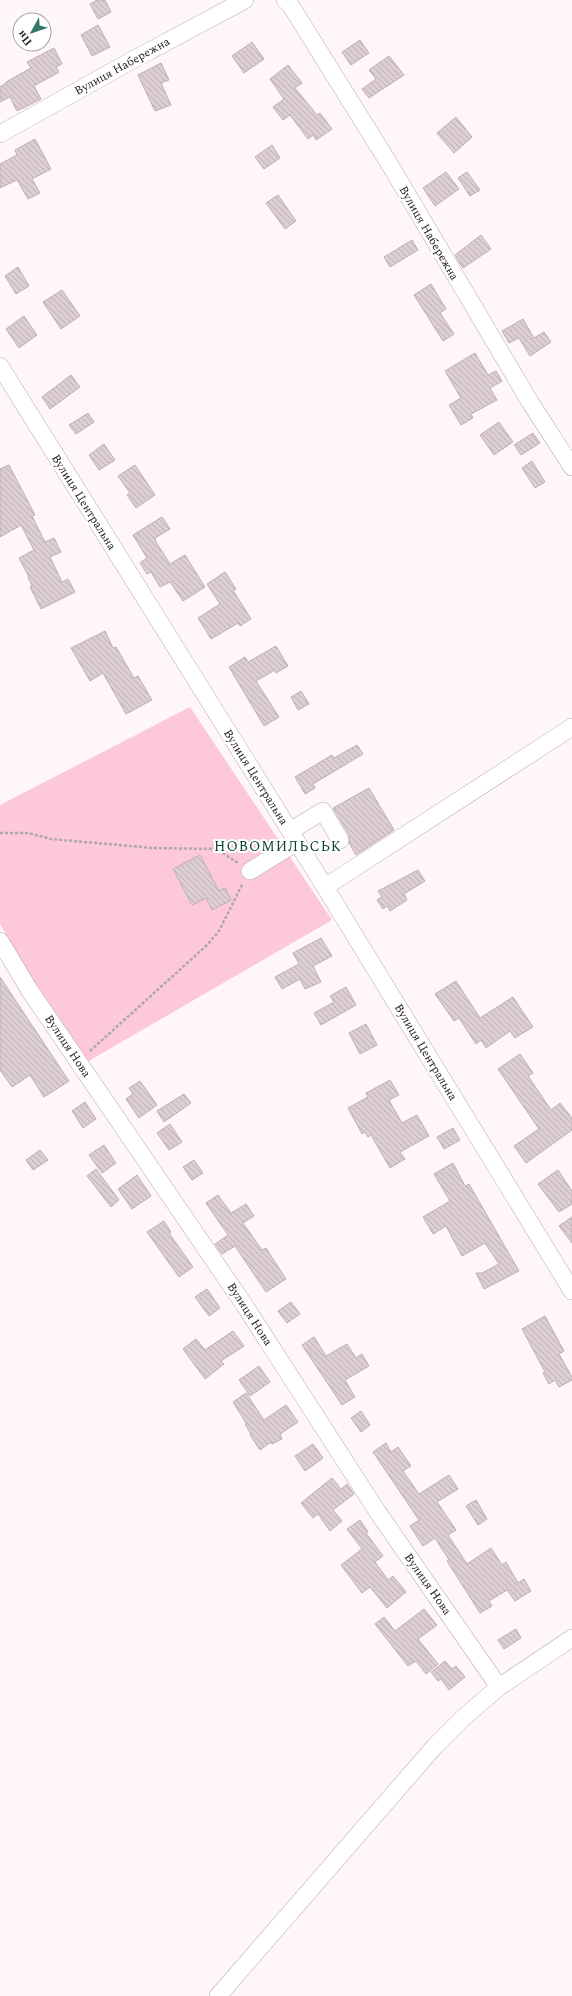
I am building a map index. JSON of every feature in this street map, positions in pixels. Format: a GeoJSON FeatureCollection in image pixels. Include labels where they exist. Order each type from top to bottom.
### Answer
{"type":"FeatureCollection","features":[{"type":"Feature","properties":{"kind":"street","name":"Вулиця Набережна"},"geometry":{"type":"LineString","coordinates":[[0,134],[129,62],[245,0]]}},
{"type":"Feature","properties":{"kind":"street","name":"Вулиця Набережна"},"geometry":{"type":"LineString","coordinates":[[285,0],[291,6],[390,165],[518,382],[572,467]]}},
{"type":"Feature","properties":{"kind":"street","name":"Вулиця Центральна"},"geometry":{"type":"LineString","coordinates":[[0,366],[325,887],[572,1292]]}},
{"type":"Feature","properties":{"kind":"street"},"geometry":{"type":"LineString","coordinates":[[325,887],[572,728]]}},
{"type":"Feature","properties":{"kind":"street"},"geometry":{"type":"LineString","coordinates":[[250,872],[294,837],[323,811],[340,840]]}},
{"type":"Feature","properties":{"kind":"street","name":"Вулиця Нова"},"geometry":{"type":"LineString","coordinates":[[0,941],[30,991],[245,1306],[377,1511],[499,1687]]}},
{"type":"Feature","properties":{"kind":"street"},"geometry":{"type":"LineString","coordinates":[[218,1996],[435,1746],[462,1718],[499,1687],[572,1638]]}},
{"type":"Feature","properties":{"kind":"path"},"geometry":{"type":"LineString","coordinates":[[0,833],[28,833],[51,839],[153,848],[217,849],[250,872],[221,927],[206,946],[78,1061]]}},
{"type":"Feature","properties":{"kind":"shaded area"},"geometry":{"type":"Polygon","coordinates":[[[190,707],[332,920],[87,1062],[40,993],[0,924],[0,805],[190,707]]]}},
{"type":"Feature","properties":{"kind":"building"},"geometry":{"type":"Polygon","coordinates":[[[97,0],[105,0],[111,12],[98,19],[90,4],[97,0]]]}},
{"type":"Feature","properties":{"kind":"building"},"geometry":{"type":"Polygon","coordinates":[[[98,25],[110,47],[92,56],[81,35],[98,25]]]}},
{"type":"Feature","properties":{"kind":"building"},"geometry":{"type":"Polygon","coordinates":[[[360,40],[369,53],[351,65],[342,52],[360,40]]]}},
{"type":"Feature","properties":{"kind":"building"},"geometry":{"type":"Polygon","coordinates":[[[252,42],[264,59],[244,73],[232,56],[252,42]]]}},
{"type":"Feature","properties":{"kind":"building"},"geometry":{"type":"Polygon","coordinates":[[[54,48],[62,64],[56,67],[59,72],[34,86],[41,99],[17,111],[10,97],[0,102],[0,87],[31,68],[27,62],[46,52],[52,52],[52,49],[54,48]]]}},
{"type":"Feature","properties":{"kind":"building"},"geometry":{"type":"Polygon","coordinates":[[[389,56],[404,75],[369,98],[362,89],[376,79],[369,70],[389,56]]]}},
{"type":"Feature","properties":{"kind":"building"},"geometry":{"type":"Polygon","coordinates":[[[161,63],[169,80],[161,83],[171,105],[155,111],[138,75],[161,63]]]}},
{"type":"Feature","properties":{"kind":"building"},"geometry":{"type":"Polygon","coordinates":[[[288,65],[302,83],[295,88],[317,115],[320,113],[332,129],[316,140],[313,135],[308,139],[290,115],[283,120],[273,107],[284,99],[270,79],[288,65]]]}},
{"type":"Feature","properties":{"kind":"building"},"geometry":{"type":"Polygon","coordinates":[[[456,117],[472,137],[454,153],[437,133],[456,117]]]}},
{"type":"Feature","properties":{"kind":"building"},"geometry":{"type":"Polygon","coordinates":[[[35,139],[51,169],[32,179],[40,193],[28,199],[17,180],[0,188],[0,164],[17,155],[15,150],[35,139]]]}},
{"type":"Feature","properties":{"kind":"building"},"geometry":{"type":"Polygon","coordinates":[[[272,145],[280,158],[264,169],[255,157],[272,145]]]}},
{"type":"Feature","properties":{"kind":"building"},"geometry":{"type":"Polygon","coordinates":[[[446,172],[459,189],[435,206],[423,188],[446,172]]]}},
{"type":"Feature","properties":{"kind":"building"},"geometry":{"type":"Polygon","coordinates":[[[467,172],[480,190],[470,196],[458,178],[467,172]]]}},
{"type":"Feature","properties":{"kind":"building"},"geometry":{"type":"Polygon","coordinates":[[[278,195],[296,221],[285,229],[266,203],[278,195]]]}},
{"type":"Feature","properties":{"kind":"building"},"geometry":{"type":"Polygon","coordinates":[[[481,235],[491,249],[463,268],[455,255],[481,235]]]}},
{"type":"Feature","properties":{"kind":"building"},"geometry":{"type":"Polygon","coordinates":[[[412,240],[418,250],[390,267],[384,257],[412,240]]]}},
{"type":"Feature","properties":{"kind":"building"},"geometry":{"type":"Polygon","coordinates":[[[18,267],[29,286],[16,294],[5,276],[18,267]]]}},
{"type":"Feature","properties":{"kind":"building"},"geometry":{"type":"Polygon","coordinates":[[[431,284],[446,309],[440,313],[454,334],[443,341],[414,295],[431,284]]]}},
{"type":"Feature","properties":{"kind":"building"},"geometry":{"type":"Polygon","coordinates":[[[62,290],[80,316],[61,329],[43,302],[62,290]]]}},
{"type":"Feature","properties":{"kind":"building"},"geometry":{"type":"Polygon","coordinates":[[[24,316],[37,335],[19,348],[6,329],[24,316]]]}},
{"type":"Feature","properties":{"kind":"building"},"geometry":{"type":"Polygon","coordinates":[[[523,319],[534,338],[544,332],[551,342],[530,356],[519,338],[509,343],[502,331],[523,319]]]}},
{"type":"Feature","properties":{"kind":"building"},"geometry":{"type":"Polygon","coordinates":[[[475,353],[488,375],[496,371],[502,381],[490,388],[497,400],[471,414],[473,418],[461,425],[449,405],[461,398],[445,371],[475,353]]]}},
{"type":"Feature","properties":{"kind":"building"},"geometry":{"type":"Polygon","coordinates":[[[71,375],[80,387],[50,409],[42,397],[71,375]]]}},
{"type":"Feature","properties":{"kind":"building"},"geometry":{"type":"Polygon","coordinates":[[[88,413],[94,422],[76,434],[69,425],[88,413]]]}},
{"type":"Feature","properties":{"kind":"building"},"geometry":{"type":"Polygon","coordinates":[[[499,422],[513,442],[494,455],[480,435],[499,422]]]}},
{"type":"Feature","properties":{"kind":"building"},"geometry":{"type":"Polygon","coordinates":[[[533,433],[540,443],[521,455],[514,445],[533,433]]]}},
{"type":"Feature","properties":{"kind":"building"},"geometry":{"type":"Polygon","coordinates":[[[104,444],[115,460],[99,470],[89,455],[104,444]]]}},
{"type":"Feature","properties":{"kind":"building"},"geometry":{"type":"Polygon","coordinates":[[[532,461],[545,482],[535,488],[522,468],[532,461]]]}},
{"type":"Feature","properties":{"kind":"building"},"geometry":{"type":"Polygon","coordinates":[[[9,465],[35,515],[32,516],[45,542],[54,538],[61,552],[50,557],[62,582],[68,579],[75,592],[41,609],[30,587],[32,586],[29,577],[19,558],[34,550],[21,525],[0,537],[0,469],[9,465]]]}},
{"type":"Feature","properties":{"kind":"building"},"geometry":{"type":"Polygon","coordinates":[[[135,465],[155,495],[136,508],[127,495],[130,493],[118,476],[135,465]]]}},
{"type":"Feature","properties":{"kind":"building"},"geometry":{"type":"Polygon","coordinates":[[[162,517],[170,529],[155,538],[156,542],[170,564],[185,555],[205,587],[183,601],[170,582],[160,587],[151,572],[147,574],[140,563],[147,558],[133,535],[162,517]]]}},
{"type":"Feature","properties":{"kind":"building"},"geometry":{"type":"Polygon","coordinates":[[[225,572],[236,589],[233,590],[251,619],[240,626],[238,623],[211,639],[198,618],[220,604],[207,584],[225,572]]]}},
{"type":"Feature","properties":{"kind":"building"},"geometry":{"type":"Polygon","coordinates":[[[105,631],[113,648],[116,647],[134,678],[138,676],[152,700],[126,714],[103,673],[90,681],[71,648],[105,631]]]}},
{"type":"Feature","properties":{"kind":"building"},"geometry":{"type":"Polygon","coordinates":[[[276,646],[288,666],[276,673],[275,670],[256,681],[279,717],[264,726],[229,667],[245,657],[248,662],[276,646]]]}},
{"type":"Feature","properties":{"kind":"building"},"geometry":{"type":"Polygon","coordinates":[[[301,691],[309,704],[298,710],[291,697],[301,691]]]}},
{"type":"Feature","properties":{"kind":"building"},"geometry":{"type":"Polygon","coordinates":[[[357,745],[363,754],[313,784],[315,788],[305,794],[295,777],[332,755],[334,758],[357,745]]]}},
{"type":"Feature","properties":{"kind":"building"},"geometry":{"type":"Polygon","coordinates":[[[369,788],[394,830],[356,855],[349,843],[349,835],[333,808],[369,788]]]}},
{"type":"Feature","properties":{"kind":"building"},"geometry":{"type":"Polygon","coordinates":[[[200,855],[219,891],[225,888],[231,900],[212,910],[206,898],[192,905],[173,869],[200,855]]]}},
{"type":"Feature","properties":{"kind":"building"},"geometry":{"type":"Polygon","coordinates":[[[418,870],[425,881],[404,894],[407,900],[390,911],[387,906],[383,909],[377,900],[382,897],[378,891],[418,870]]]}},
{"type":"Feature","properties":{"kind":"building"},"geometry":{"type":"Polygon","coordinates":[[[321,938],[332,956],[313,966],[321,982],[305,989],[300,979],[282,989],[275,977],[299,964],[293,953],[321,938]]]}},
{"type":"Feature","properties":{"kind":"building"},"geometry":{"type":"Polygon","coordinates":[[[0,977],[69,1081],[44,1097],[30,1075],[12,1087],[0,1070],[0,977]]]}},
{"type":"Feature","properties":{"kind":"building"},"geometry":{"type":"Polygon","coordinates":[[[456,981],[480,1018],[513,997],[533,1027],[515,1038],[510,1031],[486,1048],[481,1040],[476,1044],[459,1018],[454,1021],[435,994],[456,981]]]}},
{"type":"Feature","properties":{"kind":"building"},"geometry":{"type":"Polygon","coordinates":[[[346,987],[356,1005],[321,1025],[314,1013],[334,1002],[330,996],[346,987]]]}},
{"type":"Feature","properties":{"kind":"building"},"geometry":{"type":"Polygon","coordinates":[[[366,1024],[377,1045],[360,1054],[349,1033],[366,1024]]]}},
{"type":"Feature","properties":{"kind":"building"},"geometry":{"type":"Polygon","coordinates":[[[520,1054],[533,1073],[528,1076],[551,1110],[560,1103],[572,1118],[572,1130],[526,1163],[514,1146],[539,1129],[498,1069],[520,1054]]]}},
{"type":"Feature","properties":{"kind":"building"},"geometry":{"type":"Polygon","coordinates":[[[390,1080],[399,1095],[389,1100],[402,1123],[417,1115],[429,1136],[400,1152],[405,1159],[390,1168],[371,1135],[368,1137],[365,1132],[362,1134],[348,1108],[368,1097],[366,1093],[390,1080]]]}},
{"type":"Feature","properties":{"kind":"building"},"geometry":{"type":"Polygon","coordinates":[[[140,1081],[157,1105],[139,1118],[126,1099],[133,1094],[129,1088],[140,1081]]]}},
{"type":"Feature","properties":{"kind":"building"},"geometry":{"type":"Polygon","coordinates":[[[184,1094],[191,1103],[164,1122],[157,1111],[184,1094]]]}},
{"type":"Feature","properties":{"kind":"building"},"geometry":{"type":"Polygon","coordinates":[[[85,1102],[96,1119],[83,1128],[72,1111],[85,1102]]]}},
{"type":"Feature","properties":{"kind":"building"},"geometry":{"type":"Polygon","coordinates":[[[170,1124],[182,1142],[169,1150],[157,1133],[170,1124]]]}},
{"type":"Feature","properties":{"kind":"building"},"geometry":{"type":"Polygon","coordinates":[[[453,1128],[460,1140],[444,1149],[437,1137],[453,1128]]]}},
{"type":"Feature","properties":{"kind":"building"},"geometry":{"type":"Polygon","coordinates":[[[104,1145],[116,1163],[102,1173],[89,1155],[104,1145]]]}},
{"type":"Feature","properties":{"kind":"building"},"geometry":{"type":"Polygon","coordinates":[[[40,1150],[48,1160],[33,1170],[26,1160],[40,1150]]]}},
{"type":"Feature","properties":{"kind":"building"},"geometry":{"type":"Polygon","coordinates":[[[194,1160],[203,1173],[192,1180],[183,1167],[194,1160]]]}},
{"type":"Feature","properties":{"kind":"building"},"geometry":{"type":"Polygon","coordinates":[[[453,1163],[465,1186],[469,1184],[519,1271],[484,1289],[476,1273],[482,1273],[499,1264],[485,1243],[462,1256],[446,1226],[433,1234],[423,1217],[450,1201],[434,1174],[453,1163]]]}},
{"type":"Feature","properties":{"kind":"building"},"geometry":{"type":"Polygon","coordinates":[[[96,1169],[119,1200],[111,1207],[87,1176],[96,1169]]]}},
{"type":"Feature","properties":{"kind":"building"},"geometry":{"type":"Polygon","coordinates":[[[558,1170],[572,1191],[572,1204],[559,1212],[538,1184],[558,1170]]]}},
{"type":"Feature","properties":{"kind":"building"},"geometry":{"type":"Polygon","coordinates":[[[137,1175],[151,1196],[132,1209],[118,1189],[137,1175]]]}},
{"type":"Feature","properties":{"kind":"building"},"geometry":{"type":"Polygon","coordinates":[[[218,1195],[231,1213],[246,1204],[254,1216],[243,1223],[262,1250],[266,1248],[286,1279],[266,1292],[235,1246],[222,1254],[215,1244],[228,1235],[206,1203],[218,1195]]]}},
{"type":"Feature","properties":{"kind":"building"},"geometry":{"type":"Polygon","coordinates":[[[572,1217],[572,1243],[559,1226],[572,1217]]]}},
{"type":"Feature","properties":{"kind":"building"},"geometry":{"type":"Polygon","coordinates":[[[164,1221],[171,1232],[169,1233],[193,1267],[179,1277],[147,1232],[164,1221]]]}},
{"type":"Feature","properties":{"kind":"building"},"geometry":{"type":"Polygon","coordinates":[[[207,1289],[220,1308],[209,1316],[195,1297],[207,1289]]]}},
{"type":"Feature","properties":{"kind":"building"},"geometry":{"type":"Polygon","coordinates":[[[291,1302],[300,1314],[287,1323],[278,1311],[291,1302]]]}},
{"type":"Feature","properties":{"kind":"building"},"geometry":{"type":"Polygon","coordinates":[[[545,1316],[564,1351],[559,1354],[572,1377],[572,1380],[559,1387],[555,1380],[549,1384],[543,1373],[545,1372],[522,1329],[545,1316]]]}},
{"type":"Feature","properties":{"kind":"building"},"geometry":{"type":"Polygon","coordinates":[[[233,1331],[244,1346],[221,1361],[224,1364],[205,1379],[183,1349],[196,1339],[205,1350],[233,1331]]]}},
{"type":"Feature","properties":{"kind":"building"},"geometry":{"type":"Polygon","coordinates":[[[314,1337],[326,1356],[347,1344],[356,1358],[362,1354],[369,1366],[345,1380],[355,1397],[342,1405],[302,1345],[314,1337]]]}},
{"type":"Feature","properties":{"kind":"building"},"geometry":{"type":"Polygon","coordinates":[[[259,1366],[270,1382],[250,1396],[239,1380],[259,1366]]]}},
{"type":"Feature","properties":{"kind":"building"},"geometry":{"type":"Polygon","coordinates":[[[246,1393],[264,1420],[286,1405],[298,1422],[280,1434],[282,1439],[272,1444],[271,1442],[260,1450],[250,1435],[251,1434],[245,1424],[246,1423],[233,1402],[246,1393]]]}},
{"type":"Feature","properties":{"kind":"building"},"geometry":{"type":"Polygon","coordinates":[[[361,1411],[370,1425],[361,1432],[351,1418],[361,1411]]]}},
{"type":"Feature","properties":{"kind":"building"},"geometry":{"type":"Polygon","coordinates":[[[386,1443],[391,1452],[398,1447],[411,1466],[403,1471],[419,1494],[449,1475],[458,1489],[437,1502],[456,1530],[448,1535],[467,1564],[491,1548],[502,1565],[506,1562],[518,1583],[524,1579],[531,1591],[515,1601],[507,1590],[489,1601],[492,1606],[480,1613],[447,1561],[449,1560],[435,1538],[423,1546],[410,1526],[419,1520],[373,1452],[386,1443]]]}},
{"type":"Feature","properties":{"kind":"building"},"geometry":{"type":"Polygon","coordinates":[[[313,1444],[323,1458],[305,1471],[295,1456],[313,1444]]]}},
{"type":"Feature","properties":{"kind":"building"},"geometry":{"type":"Polygon","coordinates":[[[332,1478],[341,1489],[347,1484],[354,1494],[333,1510],[342,1521],[330,1531],[318,1514],[313,1518],[301,1503],[332,1478]]]}},
{"type":"Feature","properties":{"kind":"building"},"geometry":{"type":"Polygon","coordinates":[[[476,1500],[487,1519],[478,1525],[466,1506],[476,1500]]]}},
{"type":"Feature","properties":{"kind":"building"},"geometry":{"type":"Polygon","coordinates":[[[360,1520],[368,1532],[366,1533],[383,1556],[375,1562],[388,1580],[393,1576],[406,1592],[387,1608],[370,1587],[362,1593],[341,1565],[362,1549],[347,1529],[360,1520]]]}},
{"type":"Feature","properties":{"kind":"building"},"geometry":{"type":"Polygon","coordinates":[[[424,1609],[437,1625],[418,1639],[438,1664],[426,1674],[416,1661],[408,1666],[375,1624],[384,1617],[395,1631],[424,1609]]]}},
{"type":"Feature","properties":{"kind":"building"},"geometry":{"type":"Polygon","coordinates":[[[516,1629],[521,1638],[504,1649],[498,1640],[516,1629]]]}},
{"type":"Feature","properties":{"kind":"building"},"geometry":{"type":"Polygon","coordinates":[[[445,1661],[452,1669],[456,1666],[465,1677],[449,1690],[441,1679],[438,1681],[431,1672],[445,1661]]]}},
{"type":"Feature","properties":{"kind":"district","name":"НОВОМИЛЬСЬК"},"geometry":{"type":"Point","coordinates":[278,846]}}]}
